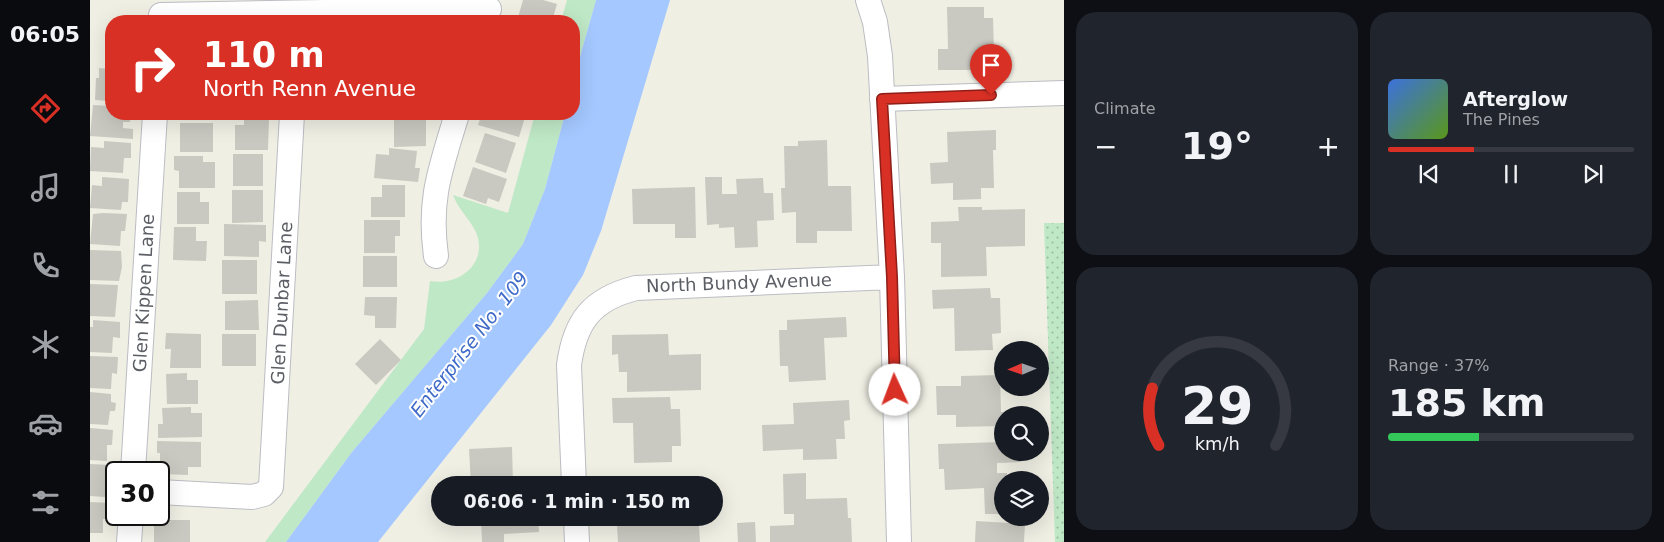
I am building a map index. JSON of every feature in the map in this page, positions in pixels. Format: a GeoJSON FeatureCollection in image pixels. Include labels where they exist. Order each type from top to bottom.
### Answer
{"type":"FeatureCollection","features":[{"type":"Feature","properties":{"kind":"street"},"geometry":{"type":"LineString","coordinates":[[868,0],[875,22],[879,48],[882,99],[892,277],[899,542]]}},
{"type":"Feature","properties":{"kind":"street"},"geometry":{"type":"LineString","coordinates":[[352,15],[489,10]]}},
{"type":"Feature","properties":{"kind":"street"},"geometry":{"type":"LineString","coordinates":[[161,12],[243,15]]}},
{"type":"Feature","properties":{"kind":"street"},"geometry":{"type":"LineString","coordinates":[[882,99],[1064,92]]}},
{"type":"Feature","properties":{"kind":"street","name":"Glen Kippen Lane"},"geometry":{"type":"LineString","coordinates":[[135,461],[155,120]]}},
{"type":"Feature","properties":{"kind":"street","name":"Glen Dunbar Lane"},"geometry":{"type":"LineString","coordinates":[[170,493],[252,497],[267,492],[273,478],[292,120]]}},
{"type":"Feature","properties":{"kind":"street"},"geometry":{"type":"LineString","coordinates":[[436,256],[432,213],[434,194],[455,120]]}},
{"type":"Feature","properties":{"kind":"street","name":"North Bundy Avenue"},"geometry":{"type":"LineString","coordinates":[[574,476],[569,366],[576,334],[591,309],[603,299],[636,288],[892,277]]}},
{"type":"Feature","properties":{"kind":"street"},"geometry":{"type":"LineString","coordinates":[[129,542],[130,526]]}},
{"type":"Feature","properties":{"kind":"street"},"geometry":{"type":"LineString","coordinates":[[576,526],[577,542]]}},
{"type":"Feature","properties":{"kind":"green space"},"geometry":{"type":"Polygon","coordinates":[[[567,0],[596,0],[580,57],[580,15],[563,15],[567,0]]]}},
{"type":"Feature","properties":{"kind":"green space"},"geometry":{"type":"Polygon","coordinates":[[[533,120],[563,120],[545,189],[523,244],[487,293],[352,452],[286,542],[265,542],[424,329],[430,281],[440,282],[458,277],[473,266],[479,248],[478,238],[453,195],[508,213],[533,120]]]}},
{"type":"Feature","properties":{"kind":"green space"},"geometry":{"type":"Polygon","coordinates":[[[1044,223],[1064,223],[1064,542],[1055,542],[1044,223]]]}},
{"type":"Feature","properties":{"kind":"water","name":"Enterprise No. 109"},"geometry":{"type":"Polygon","coordinates":[[[596,0],[670,0],[601,231],[583,275],[551,325],[378,542],[286,542],[352,452],[487,293],[523,244],[545,189],[563,120],[580,120],[580,57],[596,0]]]}},
{"type":"Feature","properties":{"kind":"building"},"geometry":{"type":"Polygon","coordinates":[[[523,0],[543,0],[557,4],[554,15],[519,15],[523,0]]]}},
{"type":"Feature","properties":{"kind":"building"},"geometry":{"type":"Polygon","coordinates":[[[947,7],[984,7],[984,18],[993,18],[994,53],[985,53],[986,70],[938,70],[938,49],[948,49],[947,7]]]}},
{"type":"Feature","properties":{"kind":"building"},"geometry":{"type":"Polygon","coordinates":[[[99,68],[105,68],[105,101],[95,100],[96,78],[99,78],[99,68]]]}},
{"type":"Feature","properties":{"kind":"building"},"geometry":{"type":"Polygon","coordinates":[[[93,105],[105,106],[105,120],[130,120],[130,122],[123,122],[123,128],[133,129],[133,139],[90,136],[93,105]]]}},
{"type":"Feature","properties":{"kind":"building"},"geometry":{"type":"Polygon","coordinates":[[[244,120],[269,120],[268,150],[235,150],[235,125],[244,125],[244,120]]]}},
{"type":"Feature","properties":{"kind":"building"},"geometry":{"type":"Polygon","coordinates":[[[394,120],[426,120],[426,146],[394,147],[394,120]]]}},
{"type":"Feature","properties":{"kind":"building"},"geometry":{"type":"Polygon","coordinates":[[[480,120],[524,120],[519,137],[478,125],[480,120]]]}},
{"type":"Feature","properties":{"kind":"building"},"geometry":{"type":"Polygon","coordinates":[[[180,123],[213,123],[213,152],[180,152],[180,123]]]}},
{"type":"Feature","properties":{"kind":"building"},"geometry":{"type":"Polygon","coordinates":[[[996,130],[996,150],[993,150],[994,188],[981,188],[981,199],[953,200],[953,183],[931,184],[930,163],[948,162],[947,132],[996,130]]]}},
{"type":"Feature","properties":{"kind":"building"},"geometry":{"type":"Polygon","coordinates":[[[485,133],[516,143],[506,173],[475,162],[485,133]]]}},
{"type":"Feature","properties":{"kind":"building"},"geometry":{"type":"Polygon","coordinates":[[[827,140],[828,186],[851,186],[852,231],[817,231],[817,243],[796,243],[796,212],[782,213],[781,188],[785,188],[784,146],[798,146],[798,141],[827,140]]]}},
{"type":"Feature","properties":{"kind":"building"},"geometry":{"type":"Polygon","coordinates":[[[104,141],[131,143],[131,158],[124,158],[123,173],[90,171],[91,147],[104,148],[104,141]]]}},
{"type":"Feature","properties":{"kind":"building"},"geometry":{"type":"Polygon","coordinates":[[[389,148],[417,151],[415,168],[420,168],[418,182],[374,178],[376,154],[389,155],[389,148]]]}},
{"type":"Feature","properties":{"kind":"building"},"geometry":{"type":"Polygon","coordinates":[[[233,154],[263,154],[263,186],[233,186],[233,154]]]}},
{"type":"Feature","properties":{"kind":"building"},"geometry":{"type":"Polygon","coordinates":[[[174,156],[203,156],[203,162],[215,162],[215,188],[179,188],[179,171],[174,170],[174,156]]]}},
{"type":"Feature","properties":{"kind":"building"},"geometry":{"type":"Polygon","coordinates":[[[473,167],[507,179],[499,202],[488,198],[486,204],[463,196],[473,167]]]}},
{"type":"Feature","properties":{"kind":"building"},"geometry":{"type":"Polygon","coordinates":[[[102,177],[129,179],[128,202],[122,202],[121,210],[90,208],[92,185],[102,186],[102,177]]]}},
{"type":"Feature","properties":{"kind":"building"},"geometry":{"type":"Polygon","coordinates":[[[705,177],[722,177],[722,194],[737,194],[736,179],[763,178],[764,193],[773,193],[774,220],[757,221],[758,247],[735,248],[734,227],[719,228],[719,224],[707,225],[705,177]]]}},
{"type":"Feature","properties":{"kind":"building"},"geometry":{"type":"Polygon","coordinates":[[[382,185],[405,185],[405,217],[371,217],[371,197],[382,197],[382,185]]]}},
{"type":"Feature","properties":{"kind":"building"},"geometry":{"type":"Polygon","coordinates":[[[695,187],[696,238],[675,238],[675,224],[633,224],[632,189],[695,187]]]}},
{"type":"Feature","properties":{"kind":"building"},"geometry":{"type":"Polygon","coordinates":[[[232,190],[263,190],[263,222],[232,223],[232,190]]]}},
{"type":"Feature","properties":{"kind":"building"},"geometry":{"type":"Polygon","coordinates":[[[177,192],[200,192],[200,202],[209,202],[209,224],[177,224],[177,192]]]}},
{"type":"Feature","properties":{"kind":"building"},"geometry":{"type":"Polygon","coordinates":[[[958,207],[982,207],[982,210],[1025,209],[1025,246],[986,247],[987,276],[941,277],[941,243],[931,243],[931,222],[959,221],[958,207]]]}},
{"type":"Feature","properties":{"kind":"building"},"geometry":{"type":"Polygon","coordinates":[[[93,214],[127,214],[125,231],[121,231],[120,246],[90,244],[93,214]]]}},
{"type":"Feature","properties":{"kind":"building"},"geometry":{"type":"Polygon","coordinates":[[[364,220],[400,220],[400,236],[395,236],[395,253],[364,253],[364,220]]]}},
{"type":"Feature","properties":{"kind":"building"},"geometry":{"type":"Polygon","coordinates":[[[224,224],[266,225],[266,242],[259,241],[259,257],[224,256],[224,224]]]}},
{"type":"Feature","properties":{"kind":"building"},"geometry":{"type":"Polygon","coordinates":[[[174,227],[196,227],[196,241],[207,241],[206,261],[173,260],[174,227]]]}},
{"type":"Feature","properties":{"kind":"building"},"geometry":{"type":"Polygon","coordinates":[[[90,250],[121,251],[122,267],[119,281],[90,280],[90,250]]]}},
{"type":"Feature","properties":{"kind":"building"},"geometry":{"type":"Polygon","coordinates":[[[363,256],[397,256],[397,287],[363,287],[363,256]]]}},
{"type":"Feature","properties":{"kind":"building"},"geometry":{"type":"Polygon","coordinates":[[[222,260],[257,260],[257,294],[222,294],[222,260]]]}},
{"type":"Feature","properties":{"kind":"building"},"geometry":{"type":"Polygon","coordinates":[[[90,284],[118,285],[115,317],[90,316],[90,284]]]}},
{"type":"Feature","properties":{"kind":"building"},"geometry":{"type":"Polygon","coordinates":[[[990,288],[991,298],[1000,298],[1001,333],[992,334],[993,350],[955,351],[954,308],[933,309],[932,290],[990,288]]]}},
{"type":"Feature","properties":{"kind":"building"},"geometry":{"type":"Polygon","coordinates":[[[365,297],[397,297],[396,328],[375,328],[375,316],[364,315],[365,297]]]}},
{"type":"Feature","properties":{"kind":"building"},"geometry":{"type":"Polygon","coordinates":[[[258,300],[259,330],[225,330],[225,301],[258,300]]]}},
{"type":"Feature","properties":{"kind":"building"},"geometry":{"type":"Polygon","coordinates":[[[846,317],[847,337],[824,338],[826,380],[789,382],[788,366],[780,366],[779,330],[787,330],[787,320],[846,317]]]}},
{"type":"Feature","properties":{"kind":"building"},"geometry":{"type":"Polygon","coordinates":[[[93,320],[120,322],[120,338],[113,337],[112,353],[90,352],[90,327],[93,327],[93,320]]]}},
{"type":"Feature","properties":{"kind":"building"},"geometry":{"type":"Polygon","coordinates":[[[166,333],[201,334],[201,368],[170,368],[171,349],[165,349],[166,333]]]}},
{"type":"Feature","properties":{"kind":"building"},"geometry":{"type":"Polygon","coordinates":[[[222,334],[256,334],[256,366],[222,366],[222,334]]]}},
{"type":"Feature","properties":{"kind":"building"},"geometry":{"type":"Polygon","coordinates":[[[668,334],[669,355],[701,354],[701,390],[627,392],[627,372],[619,372],[618,354],[612,355],[612,335],[668,334]]]}},
{"type":"Feature","properties":{"kind":"building"},"geometry":{"type":"Polygon","coordinates":[[[380,339],[401,360],[376,385],[355,364],[380,339]]]}},
{"type":"Feature","properties":{"kind":"building"},"geometry":{"type":"Polygon","coordinates":[[[90,356],[118,357],[117,374],[112,373],[111,389],[90,388],[90,356]]]}},
{"type":"Feature","properties":{"kind":"building"},"geometry":{"type":"Polygon","coordinates":[[[187,373],[187,380],[198,380],[198,404],[167,404],[166,374],[187,373]]]}},
{"type":"Feature","properties":{"kind":"building"},"geometry":{"type":"Polygon","coordinates":[[[994,375],[994,396],[1001,396],[1001,406],[994,406],[994,426],[956,427],[956,415],[937,415],[936,386],[961,386],[961,376],[994,375]]]}},
{"type":"Feature","properties":{"kind":"building"},"geometry":{"type":"Polygon","coordinates":[[[90,392],[111,394],[111,402],[116,403],[115,411],[110,411],[108,425],[90,424],[90,392]]]}},
{"type":"Feature","properties":{"kind":"building"},"geometry":{"type":"Polygon","coordinates":[[[670,397],[671,409],[680,409],[681,446],[672,446],[672,462],[634,463],[633,423],[613,423],[612,398],[670,397]]]}},
{"type":"Feature","properties":{"kind":"building"},"geometry":{"type":"Polygon","coordinates":[[[849,400],[850,420],[844,421],[845,439],[836,439],[837,459],[803,460],[803,449],[763,451],[762,425],[794,424],[793,403],[849,400]]]}},
{"type":"Feature","properties":{"kind":"building"},"geometry":{"type":"Polygon","coordinates":[[[191,407],[191,413],[202,413],[202,437],[158,438],[158,424],[163,424],[162,408],[191,407]]]}},
{"type":"Feature","properties":{"kind":"building"},"geometry":{"type":"Polygon","coordinates":[[[90,428],[113,430],[112,445],[107,445],[107,461],[90,460],[90,428]]]}},
{"type":"Feature","properties":{"kind":"building"},"geometry":{"type":"Polygon","coordinates":[[[157,441],[201,442],[201,467],[188,467],[188,475],[170,474],[170,461],[160,461],[160,453],[157,453],[157,441]]]}},
{"type":"Feature","properties":{"kind":"building"},"geometry":{"type":"Polygon","coordinates":[[[994,442],[994,461],[1021,461],[997,463],[997,471],[994,471],[994,514],[985,514],[984,488],[945,490],[944,469],[939,469],[938,444],[994,442]]]}},
{"type":"Feature","properties":{"kind":"building"},"geometry":{"type":"Polygon","coordinates":[[[512,447],[513,476],[470,476],[469,449],[512,447]]]}},
{"type":"Feature","properties":{"kind":"building"},"geometry":{"type":"Polygon","coordinates":[[[90,464],[105,465],[105,497],[90,496],[90,464]]]}},
{"type":"Feature","properties":{"kind":"building"},"geometry":{"type":"Polygon","coordinates":[[[806,473],[806,499],[847,498],[848,518],[851,518],[852,542],[770,542],[770,526],[794,525],[794,514],[784,514],[783,474],[806,473]]]}},
{"type":"Feature","properties":{"kind":"building"},"geometry":{"type":"Polygon","coordinates":[[[90,502],[105,503],[103,533],[90,533],[90,502]]]}},
{"type":"Feature","properties":{"kind":"building"},"geometry":{"type":"Polygon","coordinates":[[[170,520],[190,520],[190,542],[154,542],[154,526],[170,526],[170,520]]]}},
{"type":"Feature","properties":{"kind":"building"},"geometry":{"type":"Polygon","coordinates":[[[976,521],[994,522],[994,526],[1025,526],[1024,542],[975,542],[976,521]]]}},
{"type":"Feature","properties":{"kind":"building"},"geometry":{"type":"Polygon","coordinates":[[[755,522],[756,542],[738,542],[737,523],[755,522]]]}},
{"type":"Feature","properties":{"kind":"building"},"geometry":{"type":"Polygon","coordinates":[[[481,526],[539,526],[539,532],[504,534],[504,542],[482,542],[481,526]]]}},
{"type":"Feature","properties":{"kind":"building"},"geometry":{"type":"Polygon","coordinates":[[[617,526],[699,526],[700,542],[618,542],[617,526]]]}},
{"type":"Feature","properties":{"kind":"route"},"geometry":{"type":"LineString","coordinates":[[895,390],[892,277],[882,99],[991,95]]}}]}
